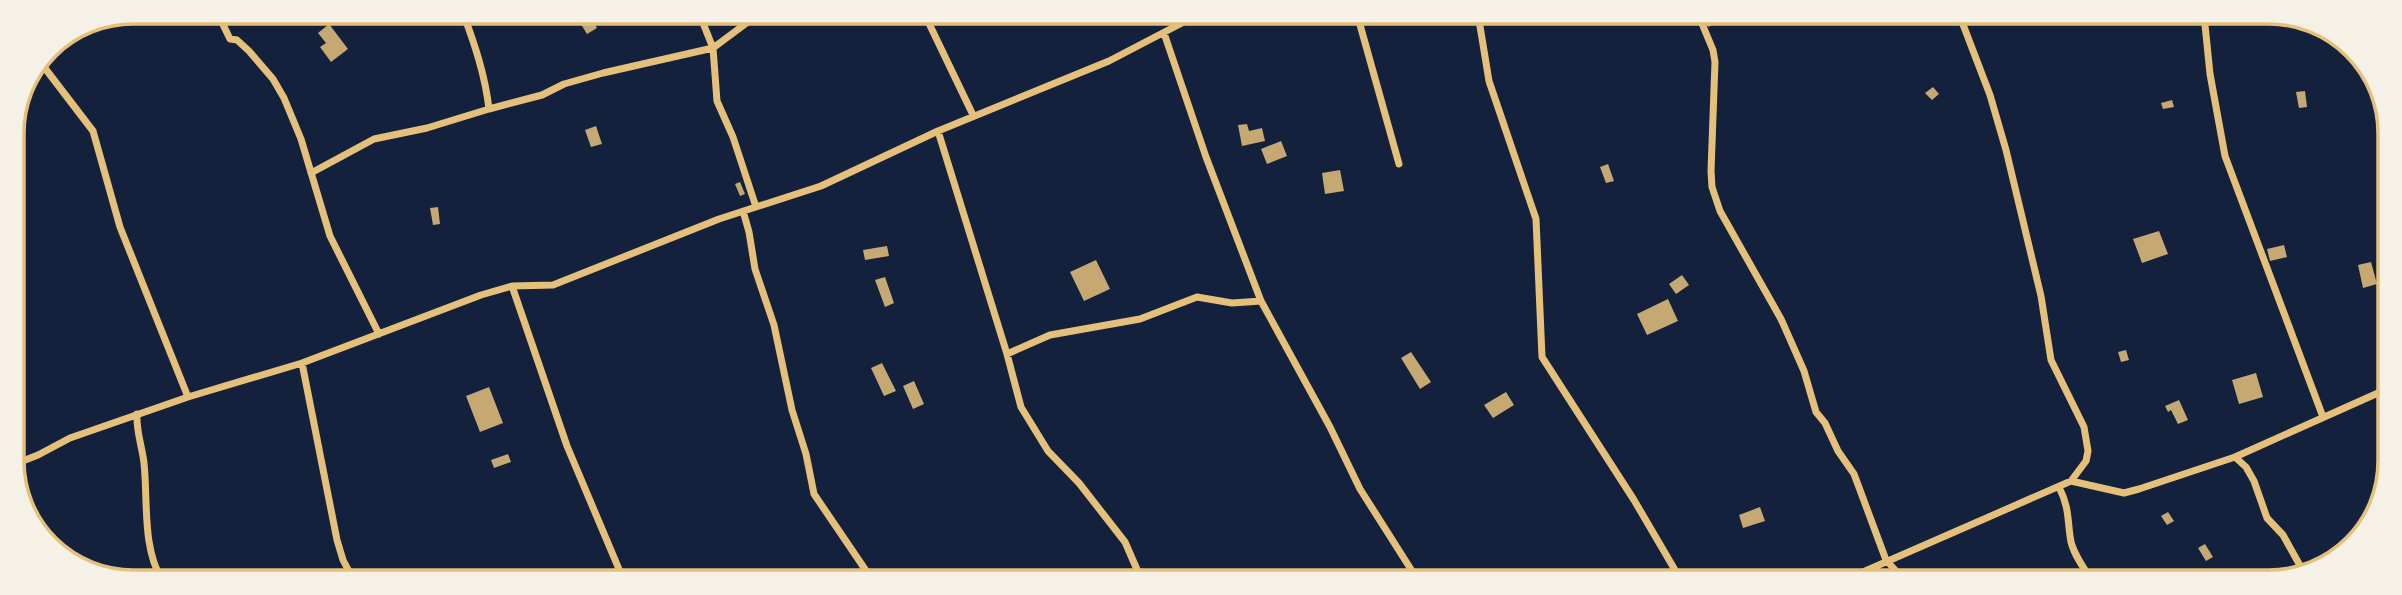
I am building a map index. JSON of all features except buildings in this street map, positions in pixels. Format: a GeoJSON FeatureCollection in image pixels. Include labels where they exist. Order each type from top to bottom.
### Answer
{"type":"FeatureCollection","features":[{"type":"Feature","properties":{"kind":"street"},"geometry":{"type":"LineString","coordinates":[[223,24],[230,38],[237,40],[249,51],[273,79],[284,98],[301,139],[330,236],[379,334]]}},
{"type":"Feature","properties":{"kind":"street"},"geometry":{"type":"LineString","coordinates":[[467,24],[483,72],[489,109]]}},
{"type":"Feature","properties":{"kind":"street"},"geometry":{"type":"LineString","coordinates":[[703,24],[713,48],[717,101],[733,136],[756,207]]}},
{"type":"Feature","properties":{"kind":"street"},"geometry":{"type":"LineString","coordinates":[[311,173],[374,139],[427,128],[542,95],[564,84],[603,73],[713,48],[745,24]]}},
{"type":"Feature","properties":{"kind":"street"},"geometry":{"type":"LineString","coordinates":[[929,24],[973,115]]}},
{"type":"Feature","properties":{"kind":"street"},"geometry":{"type":"LineString","coordinates":[[24,460],[70,438],[188,397],[302,362],[481,295],[512,286],[553,285],[743,211],[821,186],[973,115],[1066,80],[1180,24]]}},
{"type":"Feature","properties":{"kind":"street"},"geometry":{"type":"LineString","coordinates":[[1360,24],[1399,164]]}},
{"type":"Feature","properties":{"kind":"street"},"geometry":{"type":"LineString","coordinates":[[1480,24],[1489,80],[1536,219],[1542,357],[1634,500],[1675,570]]}},
{"type":"Feature","properties":{"kind":"street"},"geometry":{"type":"LineString","coordinates":[[1702,24],[1715,62],[1710,171],[1720,211],[1781,319],[1804,371],[1816,411],[1854,474],[1886,560],[1895,570]]}},
{"type":"Feature","properties":{"kind":"street"},"geometry":{"type":"LineString","coordinates":[[1865,570],[2071,481],[2086,461],[2088,451],[2084,427],[2051,360],[2041,296],[2006,150],[1990,95],[1963,24]]}},
{"type":"Feature","properties":{"kind":"street"},"geometry":{"type":"LineString","coordinates":[[2205,24],[2210,74],[2225,156],[2323,417]]}},
{"type":"Feature","properties":{"kind":"street"},"geometry":{"type":"LineString","coordinates":[[1164,33],[1206,157],[1261,301],[1330,427],[1360,489],[1412,570]]}},
{"type":"Feature","properties":{"kind":"street"},"geometry":{"type":"LineString","coordinates":[[46,69],[93,131],[120,227],[188,397]]}},
{"type":"Feature","properties":{"kind":"street"},"geometry":{"type":"LineString","coordinates":[[938,131],[1021,407],[1048,451],[1079,483],[1125,542],[1137,571]]}},
{"type":"Feature","properties":{"kind":"street"},"geometry":{"type":"LineString","coordinates":[[743,211],[755,269],[774,325],[814,494],[866,571]]}},
{"type":"Feature","properties":{"kind":"street"},"geometry":{"type":"LineString","coordinates":[[512,286],[568,446],[620,571]]}},
{"type":"Feature","properties":{"kind":"street"},"geometry":{"type":"LineString","coordinates":[[1007,354],[1050,335],[1140,319],[1197,297],[1232,303],[1261,301]]}},
{"type":"Feature","properties":{"kind":"street"},"geometry":{"type":"LineString","coordinates":[[302,362],[337,540],[349,571]]}},
{"type":"Feature","properties":{"kind":"street"},"geometry":{"type":"LineString","coordinates":[[2071,481],[2124,493],[2235,457],[2378,392]]}},
{"type":"Feature","properties":{"kind":"street"},"geometry":{"type":"LineString","coordinates":[[137,414],[137,430],[144,458],[152,559],[158,571]]}},
{"type":"Feature","properties":{"kind":"street"},"geometry":{"type":"LineString","coordinates":[[2235,457],[2246,467],[2254,481],[2267,519],[2283,535],[2300,566]]}},
{"type":"Feature","properties":{"kind":"street"},"geometry":{"type":"LineString","coordinates":[[2059,487],[2067,502],[2071,544],[2085,570]]}}]}
